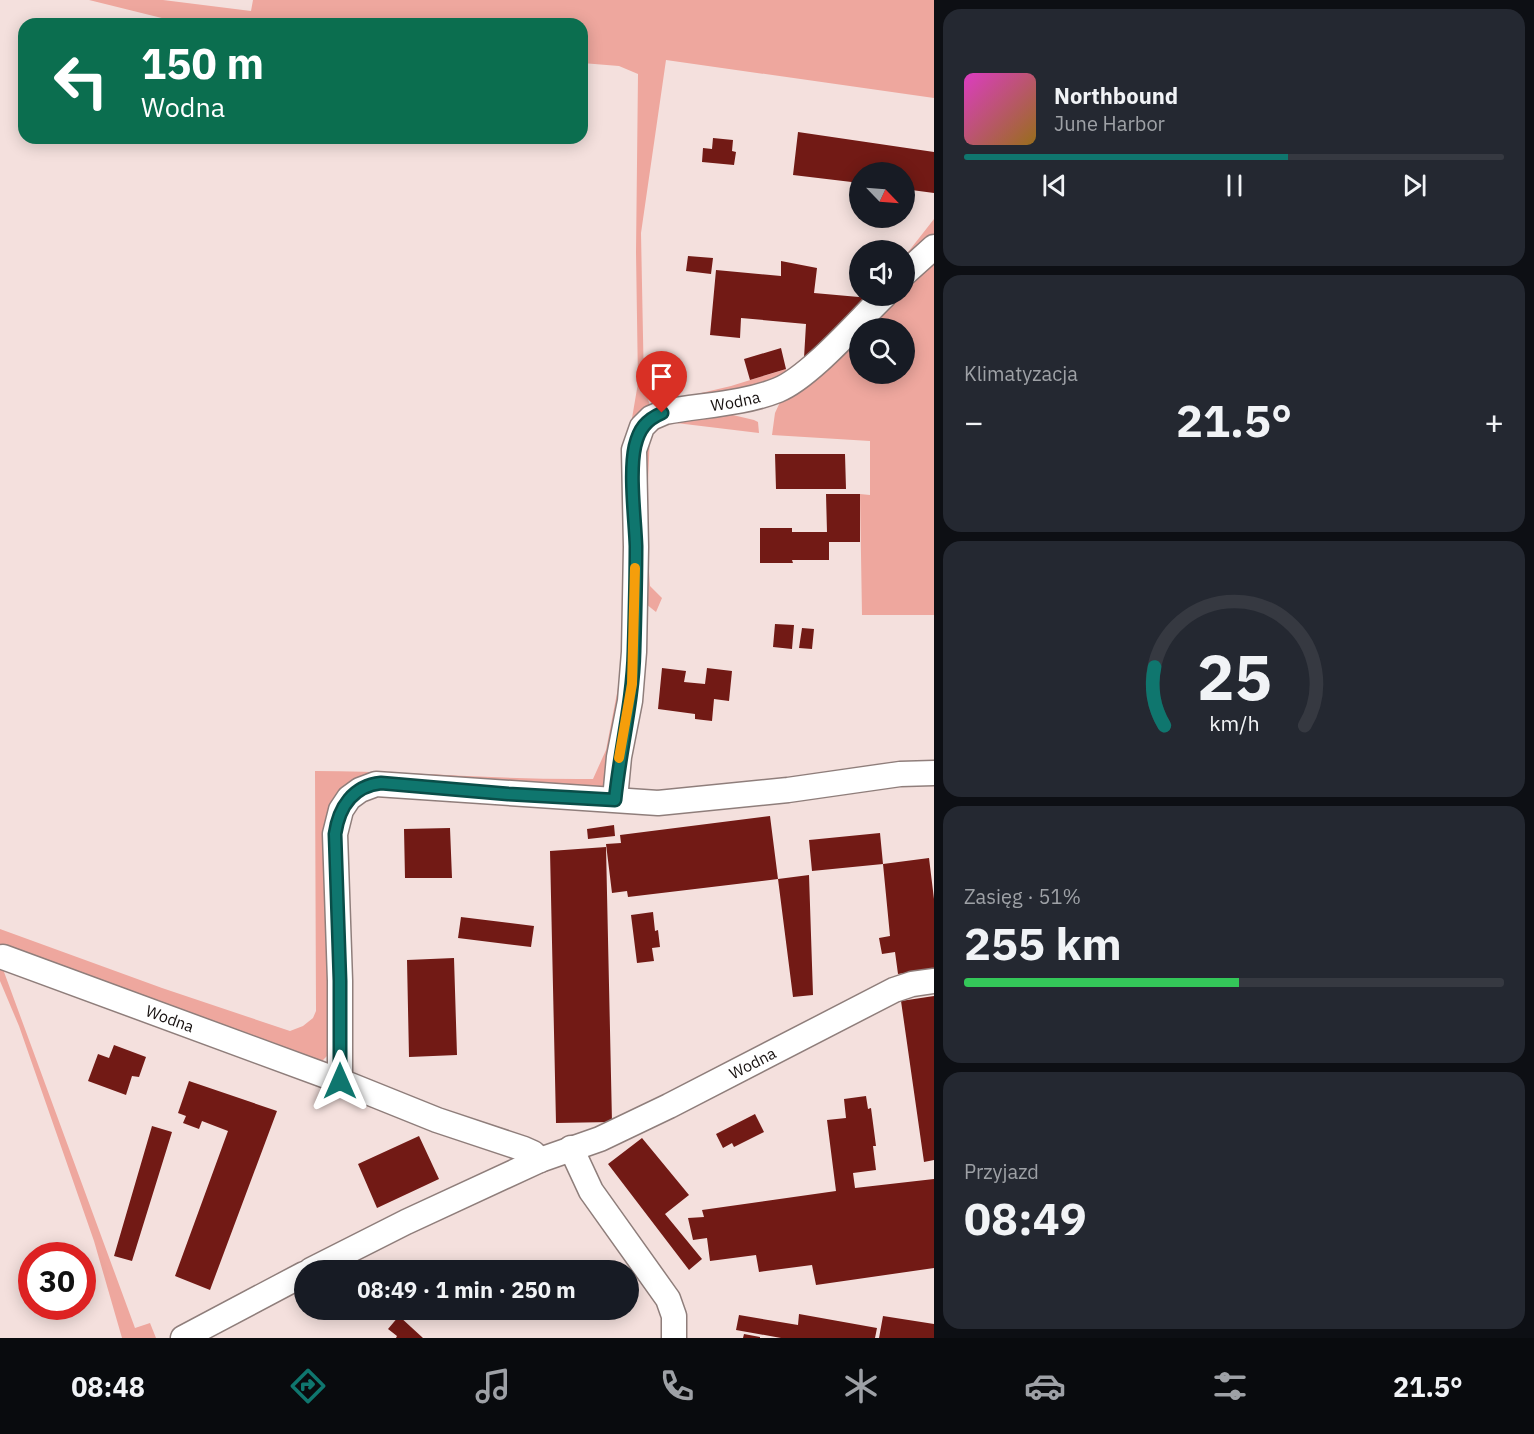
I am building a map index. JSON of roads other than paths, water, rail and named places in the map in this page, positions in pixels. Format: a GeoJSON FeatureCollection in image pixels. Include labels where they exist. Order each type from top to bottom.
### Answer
{"type":"FeatureCollection","features":[{"type":"Feature","properties":{"kind":"street"},"geometry":{"type":"LineString","coordinates":[[915,264],[934,247]]}},
{"type":"Feature","properties":{"kind":"street","name":"Wodna"},"geometry":{"type":"LineString","coordinates":[[615,800],[619,757],[632,684],[636,547],[634,450],[642,426],[662,413],[761,396],[785,386],[820,358],[874,306]]}},
{"type":"Feature","properties":{"kind":"street"},"geometry":{"type":"LineString","coordinates":[[340,1081],[340,981],[335,834],[341,810],[352,795],[363,788],[381,783],[649,803],[788,790],[900,774],[934,774]]}},
{"type":"Feature","properties":{"kind":"street","name":"Wodna"},"geometry":{"type":"LineString","coordinates":[[3,957],[340,1081],[437,1120],[524,1149],[540,1160]]}},
{"type":"Feature","properties":{"kind":"street","name":"Wodna"},"geometry":{"type":"LineString","coordinates":[[331,1260],[406,1222],[540,1160],[600,1139],[669,1106],[894,990],[908,985],[934,981]]}},
{"type":"Feature","properties":{"kind":"street"},"geometry":{"type":"LineString","coordinates":[[571,1148],[591,1191],[665,1294],[674,1316],[674,1338]]}},
{"type":"Feature","properties":{"kind":"street"},"geometry":{"type":"LineString","coordinates":[[183,1338],[294,1279]]}}]}
